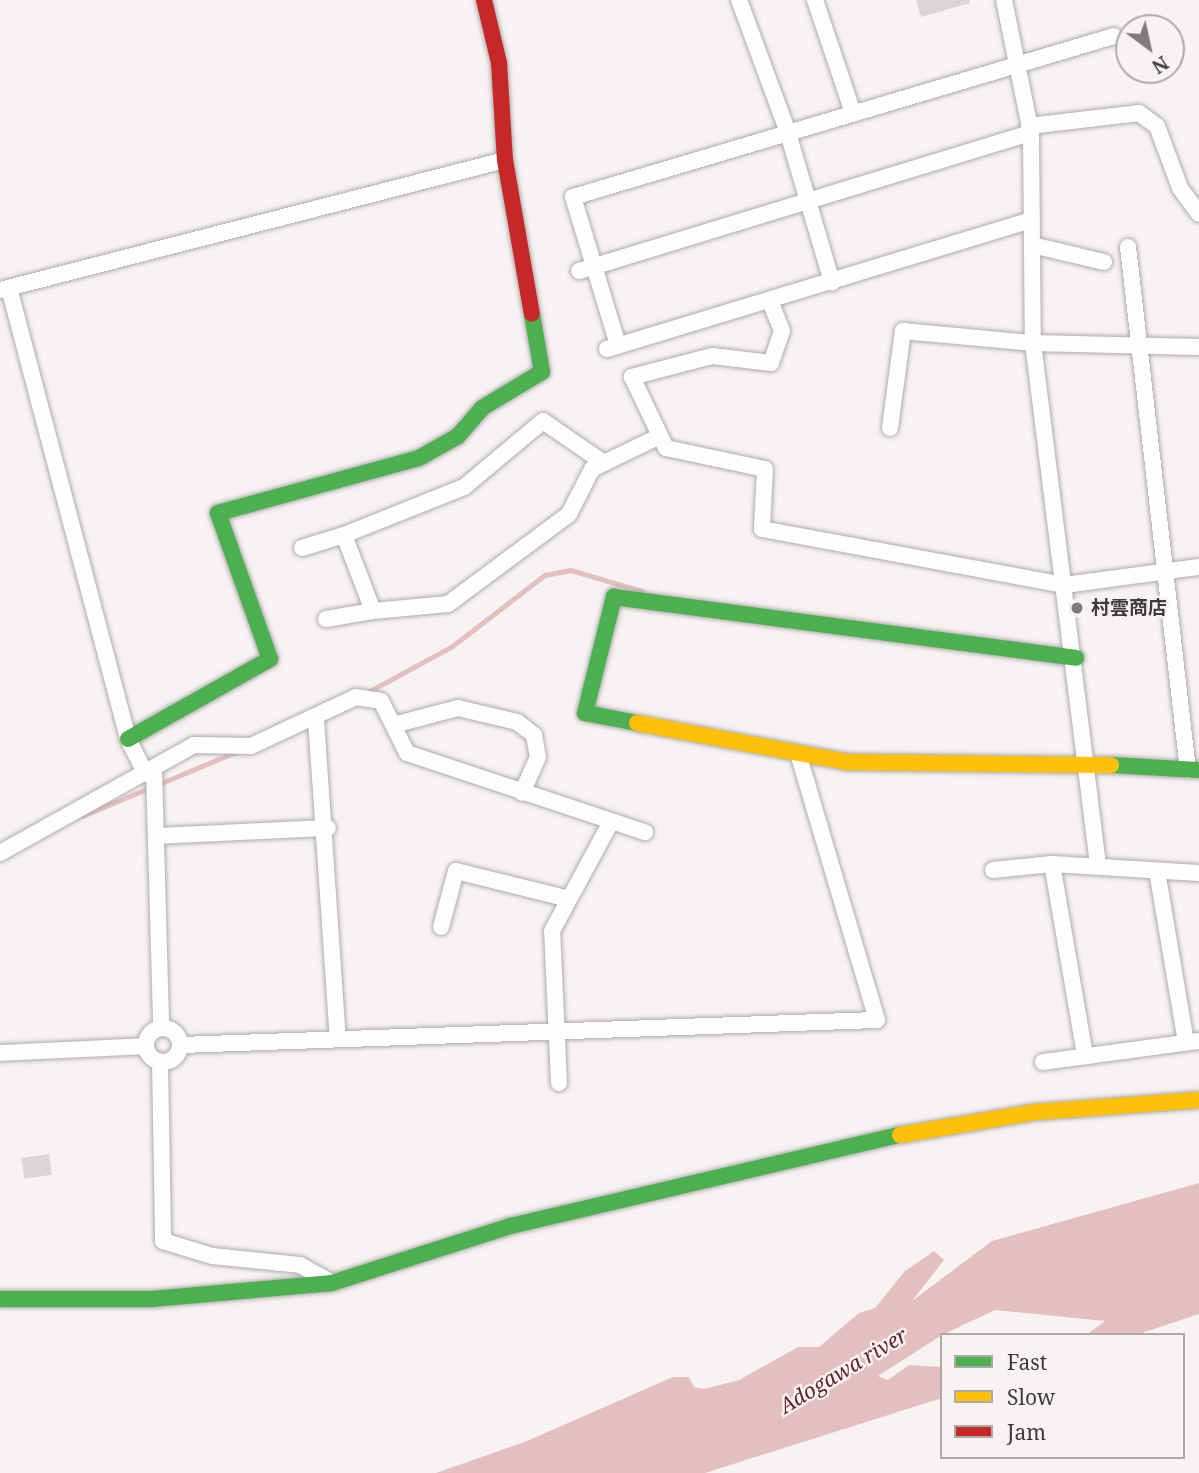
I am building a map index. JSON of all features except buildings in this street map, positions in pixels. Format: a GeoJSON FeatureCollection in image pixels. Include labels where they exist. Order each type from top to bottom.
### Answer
{"type":"FeatureCollection","features":[{"type":"Feature","properties":{"kind":"street"},"geometry":{"type":"LineString","coordinates":[[128,739],[270,659],[218,513],[419,458],[442,449],[500,395],[542,372],[505,160],[499,63],[484,0]]}},
{"type":"Feature","properties":{"kind":"street"},"geometry":{"type":"LineString","coordinates":[[739,0],[787,130],[832,282]]}},
{"type":"Feature","properties":{"kind":"street"},"geometry":{"type":"LineString","coordinates":[[815,0],[852,110]]}},
{"type":"Feature","properties":{"kind":"street"},"geometry":{"type":"LineString","coordinates":[[1004,0],[1030,130],[1033,343],[1076,658],[1098,866]]}},
{"type":"Feature","properties":{"kind":"street"},"geometry":{"type":"LineString","coordinates":[[1032,220],[613,347],[585,269],[573,197],[852,110],[1114,36]]}},
{"type":"Feature","properties":{"kind":"street"},"geometry":{"type":"LineString","coordinates":[[585,269],[808,202],[1030,130],[1139,113],[1157,125],[1180,188],[1199,214]]}},
{"type":"Feature","properties":{"kind":"street"},"geometry":{"type":"LineString","coordinates":[[0,1054],[146,1046],[161,1028],[156,836],[150,772],[128,739],[4,289],[505,160]]}},
{"type":"Feature","properties":{"kind":"street"},"geometry":{"type":"LineString","coordinates":[[1032,245],[1104,262]]}},
{"type":"Feature","properties":{"kind":"street"},"geometry":{"type":"LineString","coordinates":[[1076,658],[614,597],[585,713],[848,762],[1085,762],[1193,770],[1128,247]]}},
{"type":"Feature","properties":{"kind":"street"},"geometry":{"type":"LineString","coordinates":[[770,301],[782,331],[771,363],[712,356],[632,377],[666,448],[765,469],[762,529],[1065,585],[1199,566]]}},
{"type":"Feature","properties":{"kind":"street"},"geometry":{"type":"LineString","coordinates":[[890,428],[903,331],[1033,343],[1199,346]]}},
{"type":"Feature","properties":{"kind":"street"},"geometry":{"type":"LineString","coordinates":[[302,548],[344,535],[464,487],[544,421],[604,463]]}},
{"type":"Feature","properties":{"kind":"street"},"geometry":{"type":"LineString","coordinates":[[326,619],[373,611],[448,604],[569,514],[592,469],[660,436]]}},
{"type":"Feature","properties":{"kind":"street"},"geometry":{"type":"LineString","coordinates":[[344,535],[373,611]]}},
{"type":"Feature","properties":{"kind":"street"},"geometry":{"type":"LineString","coordinates":[[0,853],[150,772],[194,745],[251,746],[316,719],[356,697],[381,701],[397,724],[407,753],[645,832]]}},
{"type":"Feature","properties":{"kind":"street"},"geometry":{"type":"LineString","coordinates":[[397,724],[458,708],[517,722],[534,735],[538,757],[522,793]]}},
{"type":"Feature","properties":{"kind":"street"},"geometry":{"type":"LineString","coordinates":[[316,719],[328,828],[338,1038]]}},
{"type":"Feature","properties":{"kind":"street"},"geometry":{"type":"LineString","coordinates":[[181,1045],[552,1029],[877,1020],[798,753]]}},
{"type":"Feature","properties":{"kind":"street"},"geometry":{"type":"LineString","coordinates":[[559,1083],[552,1029],[552,931],[611,822]]}},
{"type":"Feature","properties":{"kind":"street"},"geometry":{"type":"LineString","coordinates":[[156,836],[328,828]]}},
{"type":"Feature","properties":{"kind":"street"},"geometry":{"type":"LineString","coordinates":[[1052,864],[1085,1056]]}},
{"type":"Feature","properties":{"kind":"street"},"geometry":{"type":"LineString","coordinates":[[993,870],[1052,864],[1199,873]]}},
{"type":"Feature","properties":{"kind":"street"},"geometry":{"type":"LineString","coordinates":[[441,927],[456,871],[569,899]]}},
{"type":"Feature","properties":{"kind":"street"},"geometry":{"type":"LineString","coordinates":[[1043,1062],[1192,1042],[1157,871]]}},
{"type":"Feature","properties":{"kind":"street"},"geometry":{"type":"LineString","coordinates":[[161,1028],[176,1034],[181,1045]]}},
{"type":"Feature","properties":{"kind":"street"},"geometry":{"type":"LineString","coordinates":[[160,1062],[174,1058],[181,1045]]}},
{"type":"Feature","properties":{"kind":"street"},"geometry":{"type":"LineString","coordinates":[[146,1046],[160,1062],[163,1241],[212,1256],[300,1265],[332,1283]]}},
{"type":"Feature","properties":{"kind":"street"},"geometry":{"type":"LineString","coordinates":[[0,1299],[152,1299],[332,1283],[510,1226],[875,1139],[1036,1112],[1199,1100]]}},
{"type":"Feature","properties":{"kind":"water","name":"Adogawa river"},"geometry":{"type":"Polygon","coordinates":[[[1199,1183],[1199,1314],[1142,1333],[1089,1333],[1105,1321],[995,1310],[946,1333],[940,1333],[940,1336],[878,1376],[888,1380],[909,1365],[940,1367],[940,1399],[705,1473],[436,1473],[527,1441],[673,1377],[689,1377],[694,1387],[704,1389],[739,1380],[798,1347],[819,1347],[859,1313],[875,1308],[905,1271],[934,1251],[944,1260],[912,1301],[992,1241],[1199,1183]]]}},
{"type":"Feature","properties":{"kind":"waterway"},"geometry":{"type":"LineString","coordinates":[[368,692],[451,647],[545,575],[571,570],[642,591]]}},
{"type":"Feature","properties":{"kind":"waterway"},"geometry":{"type":"LineString","coordinates":[[82,816],[236,752]]}},
{"type":"Feature","properties":{"kind":"traffic: fast"},"geometry":{"type":"LineString","coordinates":[[128,739],[270,659],[218,513],[419,458],[458,436],[482,408],[542,372],[532,314]]}},
{"type":"Feature","properties":{"kind":"traffic: fast"},"geometry":{"type":"LineString","coordinates":[[637,723],[585,713],[614,597],[1076,658]]}},
{"type":"Feature","properties":{"kind":"traffic: fast"},"geometry":{"type":"LineString","coordinates":[[1111,765],[1199,770]]}},
{"type":"Feature","properties":{"kind":"traffic: fast"},"geometry":{"type":"LineString","coordinates":[[0,1299],[152,1299],[332,1283],[511,1226],[900,1135]]}},
{"type":"Feature","properties":{"kind":"traffic: slow"},"geometry":{"type":"LineString","coordinates":[[637,723],[848,762],[1111,765]]}},
{"type":"Feature","properties":{"kind":"traffic: slow"},"geometry":{"type":"LineString","coordinates":[[900,1135],[1036,1112],[1199,1100]]}},
{"type":"Feature","properties":{"kind":"traffic: jam"},"geometry":{"type":"LineString","coordinates":[[484,0],[499,63],[505,160],[532,314]]}},
{"type":"Feature","properties":{"kind":"place","name":"村雲商店"},"geometry":{"type":"Point","coordinates":[1077,608]}}]}
